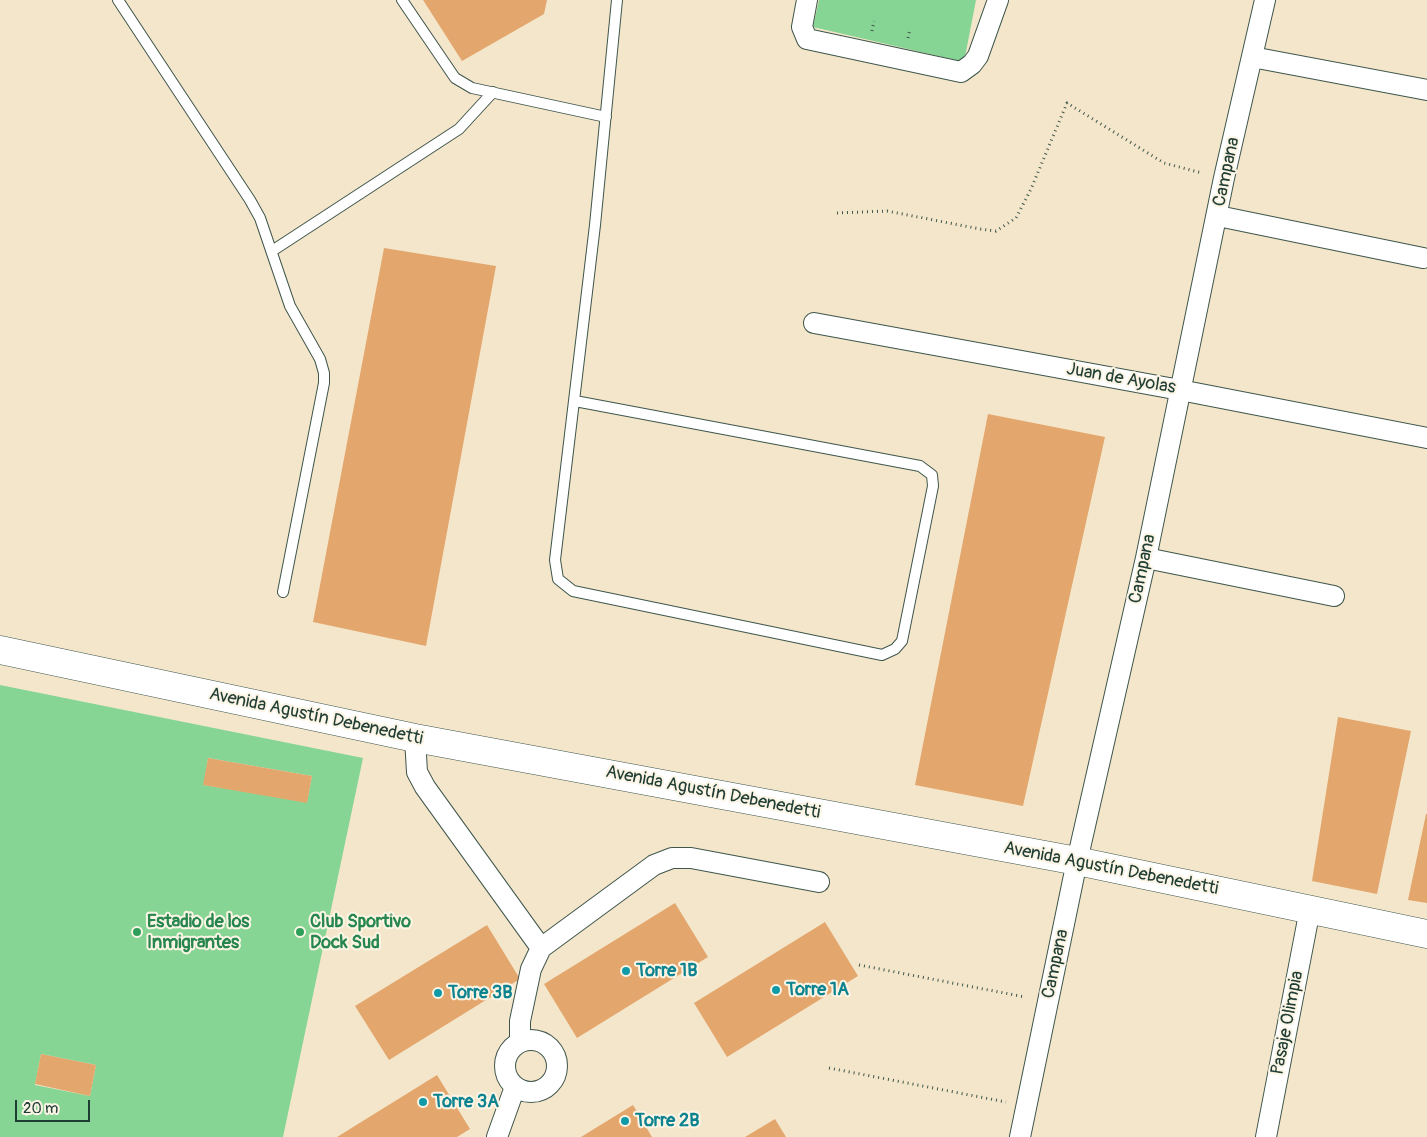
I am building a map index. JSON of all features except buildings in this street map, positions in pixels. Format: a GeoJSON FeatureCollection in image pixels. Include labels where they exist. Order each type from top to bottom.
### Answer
{"type":"FeatureCollection","features":[{"type":"Feature","properties":{"kind":"main road","name":"Avenida Agustín Debenedetti"},"geometry":{"type":"LineString","coordinates":[[0,650],[415,738],[1077,861],[1427,934]]}},
{"type":"Feature","properties":{"kind":"street"},"geometry":{"type":"LineString","coordinates":[[807,0],[802,27],[807,39],[960,72],[972,64],[978,56],[998,0]]}},
{"type":"Feature","properties":{"kind":"street","name":"Campana"},"geometry":{"type":"LineString","coordinates":[[1020,1137],[1077,861],[1146,558],[1218,216],[1224,178],[1265,0]]}},
{"type":"Feature","properties":{"kind":"street"},"geometry":{"type":"LineString","coordinates":[[1252,57],[1427,90]]}},
{"type":"Feature","properties":{"kind":"street"},"geometry":{"type":"LineString","coordinates":[[1218,216],[1423,258]]}},
{"type":"Feature","properties":{"kind":"street","name":"Juan de Ayolas"},"geometry":{"type":"LineString","coordinates":[[814,323],[1180,390],[1427,438]]}},
{"type":"Feature","properties":{"kind":"street"},"geometry":{"type":"LineString","coordinates":[[1146,558],[1334,596]]}},
{"type":"Feature","properties":{"kind":"street"},"geometry":{"type":"LineString","coordinates":[[415,738],[417,772],[425,787],[541,948]]}},
{"type":"Feature","properties":{"kind":"street"},"geometry":{"type":"LineString","coordinates":[[520,1042],[520,1021],[531,969],[541,948],[654,865],[672,858],[690,858],[819,882]]}},
{"type":"Feature","properties":{"kind":"street","name":"Pasaje Olimpia"},"geometry":{"type":"LineString","coordinates":[[1266,1137],[1310,909]]}},
{"type":"Feature","properties":{"kind":"street"},"geometry":{"type":"LineString","coordinates":[[532,1039],[541,1041],[554,1052],[557,1070],[554,1079],[548,1086],[532,1092],[522,1091],[515,1087],[506,1074],[504,1067],[509,1051],[520,1042],[532,1039]]}},
{"type":"Feature","properties":{"kind":"street"},"geometry":{"type":"LineString","coordinates":[[497,1137],[515,1087]]}},
{"type":"Feature","properties":{"kind":"lane"},"geometry":{"type":"LineString","coordinates":[[118,0],[260,218],[290,306],[320,359],[324,373],[324,384],[283,592]]}},
{"type":"Feature","properties":{"kind":"lane"},"geometry":{"type":"LineString","coordinates":[[402,0],[455,78],[472,88],[606,117]]}},
{"type":"Feature","properties":{"kind":"lane"},"geometry":{"type":"LineString","coordinates":[[574,401],[920,466],[932,475],[933,486],[902,641],[895,649],[882,655],[573,591],[558,579],[555,560],[595,225],[617,0]]}},
{"type":"Feature","properties":{"kind":"lane"},"geometry":{"type":"LineString","coordinates":[[272,251],[459,129],[494,92]]}},
{"type":"Feature","properties":{"kind":"path"},"geometry":{"type":"LineString","coordinates":[[872,34],[874,21]]}},
{"type":"Feature","properties":{"kind":"path"},"geometry":{"type":"LineString","coordinates":[[837,213],[886,211],[996,231],[1016,218],[1031,189],[1067,103],[1164,163],[1224,178]]}},
{"type":"Feature","properties":{"kind":"path"},"geometry":{"type":"LineString","coordinates":[[859,965],[1048,1002]]}},
{"type":"Feature","properties":{"kind":"path"},"geometry":{"type":"LineString","coordinates":[[829,1068],[1026,1106]]}},
{"type":"Feature","properties":{"kind":"green space"},"geometry":{"type":"Polygon","coordinates":[[[819,0],[976,0],[964,62],[813,27],[819,0]]]}},
{"type":"Feature","properties":{"kind":"green space"},"geometry":{"type":"Polygon","coordinates":[[[0,685],[363,758],[283,1137],[0,1137],[0,685]],[[208,758],[204,785],[307,802],[312,776],[208,758]],[[41,1054],[35,1085],[90,1096],[96,1065],[41,1054]]]}},
{"type":"Feature","properties":{"kind":"place","name":"Estadio de los Inmigrantes"},"geometry":{"type":"Point","coordinates":[137,932]}},
{"type":"Feature","properties":{"kind":"place","name":"Club Sportivo Dock Sud"},"geometry":{"type":"Point","coordinates":[300,932]}},
{"type":"Feature","properties":{"kind":"place","name":"Torre 1B"},"geometry":{"type":"Point","coordinates":[626,971]}},
{"type":"Feature","properties":{"kind":"place","name":"Torre 1A"},"geometry":{"type":"Point","coordinates":[776,990]}},
{"type":"Feature","properties":{"kind":"place","name":"Torre 3B"},"geometry":{"type":"Point","coordinates":[438,993]}},
{"type":"Feature","properties":{"kind":"place","name":"Torre 3A"},"geometry":{"type":"Point","coordinates":[423,1102]}},
{"type":"Feature","properties":{"kind":"place","name":"Torre 2B"},"geometry":{"type":"Point","coordinates":[625,1121]}}]}
